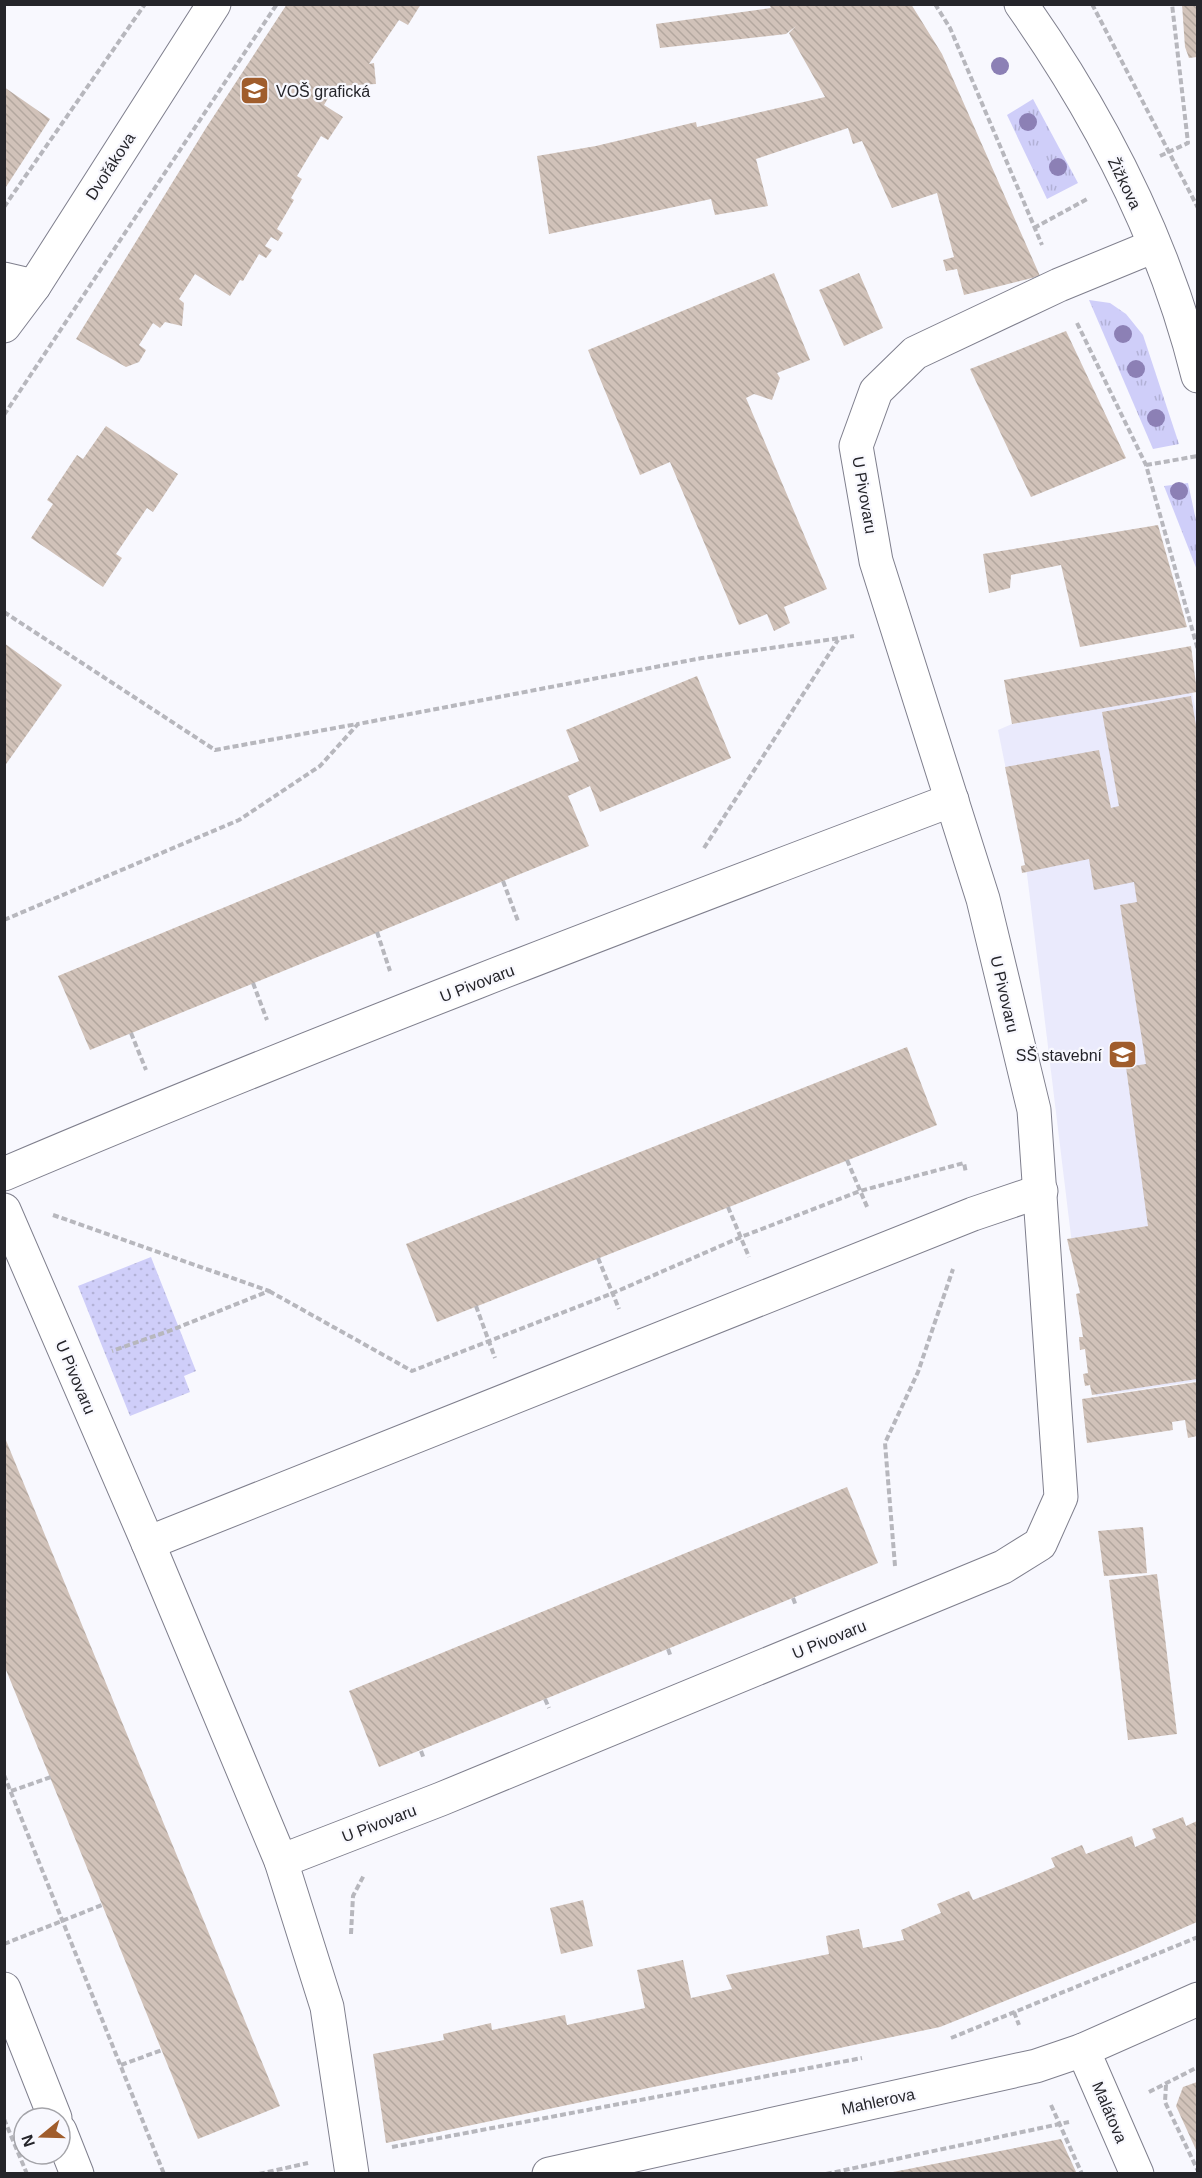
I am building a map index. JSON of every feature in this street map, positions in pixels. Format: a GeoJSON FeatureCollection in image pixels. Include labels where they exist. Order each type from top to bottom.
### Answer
{"type":"FeatureCollection","features":[{"type":"Feature","properties":{"kind":"street","name":"Dvořákova"},"geometry":{"type":"LineString","coordinates":[[4,326],[19,282],[214,4]]}},
{"type":"Feature","properties":{"kind":"street","name":"Žižkova"},"geometry":{"type":"LineString","coordinates":[[1021,4],[1064,66],[1125,179],[1154,246],[1195,358]]}},
{"type":"Feature","properties":{"kind":"street","name":"U Pivovaru"},"geometry":{"type":"LineString","coordinates":[[281,1861],[1003,1567],[1040,1544],[1061,1497],[1034,1110],[983,899],[876,561],[856,446],[876,391],[915,353],[1059,285],[1154,246]]}},
{"type":"Feature","properties":{"kind":"street","name":"U Pivovaru"},"geometry":{"type":"LineString","coordinates":[[4,1174],[161,1107],[688,900],[952,800]]}},
{"type":"Feature","properties":{"kind":"street"},"geometry":{"type":"LineString","coordinates":[[148,1543],[884,1249],[973,1214],[1041,1191]]}},
{"type":"Feature","properties":{"kind":"street","name":"U Pivovaru"},"geometry":{"type":"LineString","coordinates":[[4,1210],[148,1543],[281,1861],[327,2007],[352,2164]]}},
{"type":"Feature","properties":{"kind":"street"},"geometry":{"type":"LineString","coordinates":[[4,1989],[50,2106]]}},
{"type":"Feature","properties":{"kind":"street","name":"Mahlerova"},"geometry":{"type":"LineString","coordinates":[[549,2174],[1036,2066],[1083,2050],[1197,1999]]}},
{"type":"Feature","properties":{"kind":"street","name":"Malátova"},"geometry":{"type":"LineString","coordinates":[[1083,2050],[1137,2174]]}},
{"type":"Feature","properties":{"kind":"path"},"geometry":{"type":"LineString","coordinates":[[4,207],[144,4]]}},
{"type":"Feature","properties":{"kind":"path"},"geometry":{"type":"LineString","coordinates":[[4,415],[277,4]]}},
{"type":"Feature","properties":{"kind":"path"},"geometry":{"type":"LineString","coordinates":[[1092,4],[1197,208]]}},
{"type":"Feature","properties":{"kind":"path"},"geometry":{"type":"LineString","coordinates":[[1168,150],[1188,143],[1172,4]]}},
{"type":"Feature","properties":{"kind":"path"},"geometry":{"type":"LineString","coordinates":[[1146,465],[1197,456]]}},
{"type":"Feature","properties":{"kind":"path"},"geometry":{"type":"LineString","coordinates":[[4,612],[215,750],[702,658],[899,628]]}},
{"type":"Feature","properties":{"kind":"path"},"geometry":{"type":"LineString","coordinates":[[702,851],[838,639]]}},
{"type":"Feature","properties":{"kind":"path"},"geometry":{"type":"LineString","coordinates":[[4,920],[238,820],[320,766],[358,724]]}},
{"type":"Feature","properties":{"kind":"path"},"geometry":{"type":"LineString","coordinates":[[847,1160],[884,1249]]}},
{"type":"Feature","properties":{"kind":"path"},"geometry":{"type":"LineString","coordinates":[[49,1213],[269,1291],[412,1371],[613,1293],[741,1237],[860,1191],[964,1163],[973,1214],[918,1372],[885,1443],[896,1573]]}},
{"type":"Feature","properties":{"kind":"path"},"geometry":{"type":"LineString","coordinates":[[728,1207],[765,1296]]}},
{"type":"Feature","properties":{"kind":"path"},"geometry":{"type":"LineString","coordinates":[[598,1258],[635,1348]]}},
{"type":"Feature","properties":{"kind":"path"},"geometry":{"type":"LineString","coordinates":[[70,1364],[169,1331],[269,1291]]}},
{"type":"Feature","properties":{"kind":"path"},"geometry":{"type":"LineString","coordinates":[[476,1306],[509,1398]]}},
{"type":"Feature","properties":{"kind":"path"},"geometry":{"type":"LineString","coordinates":[[4,1775],[164,2174]]}},
{"type":"Feature","properties":{"kind":"path"},"geometry":{"type":"LineString","coordinates":[[11,1791],[51,1777]]}},
{"type":"Feature","properties":{"kind":"path"},"geometry":{"type":"LineString","coordinates":[[351,1942],[353,1896],[386,1820]]}},
{"type":"Feature","properties":{"kind":"path"},"geometry":{"type":"LineString","coordinates":[[4,1944],[102,1905]]}},
{"type":"Feature","properties":{"kind":"path"},"geometry":{"type":"LineString","coordinates":[[940,2043],[1197,1937]]}},
{"type":"Feature","properties":{"kind":"path"},"geometry":{"type":"LineString","coordinates":[[121,2065],[162,2050]]}},
{"type":"Feature","properties":{"kind":"path"},"geometry":{"type":"LineString","coordinates":[[259,2174],[352,2164],[869,2056]]}},
{"type":"Feature","properties":{"kind":"path"},"geometry":{"type":"LineString","coordinates":[[1197,2067],[1173,2077],[1166,2085],[1165,2102],[1197,2171]]}},
{"type":"Feature","properties":{"kind":"path"},"geometry":{"type":"LineString","coordinates":[[4,2119],[27,2174]]}},
{"type":"Feature","properties":{"kind":"path"},"geometry":{"type":"LineString","coordinates":[[826,2174],[1059,2126],[1082,2174]]}},
{"type":"Feature","properties":{"kind":"shaded area","name":"SŠ stavební"},"geometry":{"type":"Polygon","coordinates":[[[1192,692],[1198,721],[1197,1381],[1096,1396],[1071,1236],[1027,874],[998,730],[1012,724],[1192,692]]]}},
{"type":"Feature","properties":{"kind":"green space"},"geometry":{"type":"Polygon","coordinates":[[[1033,99],[1078,183],[1047,199],[1007,115],[1033,99]]]}},
{"type":"Feature","properties":{"kind":"green space"},"geometry":{"type":"Polygon","coordinates":[[[1089,300],[1110,303],[1126,314],[1143,335],[1179,444],[1153,449],[1089,300]]]}},
{"type":"Feature","properties":{"kind":"green space"},"geometry":{"type":"Polygon","coordinates":[[[1188,483],[1197,525],[1197,570],[1164,486],[1188,483]]]}},
{"type":"Feature","properties":{"kind":"green space"},"geometry":{"type":"Polygon","coordinates":[[[151,1257],[196,1371],[184,1376],[190,1392],[130,1416],[78,1286],[151,1257]]]}},
{"type":"Feature","properties":{"kind":"building"},"geometry":{"type":"Polygon","coordinates":[[[287,4],[421,4],[408,25],[399,20],[369,64],[374,63],[376,84],[335,86],[324,105],[343,117],[328,140],[321,136],[297,176],[302,179],[291,198],[294,200],[277,229],[283,233],[278,241],[271,237],[265,246],[272,250],[266,258],[259,254],[243,281],[240,280],[230,296],[195,274],[179,299],[184,303],[182,326],[165,322],[160,328],[153,323],[139,345],[146,350],[139,362],[126,367],[76,339],[206,128],[287,4]]]}},
{"type":"Feature","properties":{"kind":"building"},"geometry":{"type":"Polygon","coordinates":[[[769,4],[911,4],[942,54],[1040,276],[964,295],[957,269],[946,271],[943,260],[954,257],[937,193],[892,208],[862,141],[853,144],[848,128],[756,159],[768,206],[715,215],[711,199],[549,234],[537,156],[596,146],[696,122],[697,127],[825,97],[789,33],[796,26],[786,34],[660,48],[656,24],[771,8],[769,4]]]}},
{"type":"Feature","properties":{"kind":"building"},"geometry":{"type":"Polygon","coordinates":[[[1182,4],[1197,4],[1197,57],[1189,58],[1185,47],[1182,4]]]}},
{"type":"Feature","properties":{"kind":"building"},"geometry":{"type":"Polygon","coordinates":[[[4,87],[50,119],[4,190],[4,87]]]}},
{"type":"Feature","properties":{"kind":"building"},"geometry":{"type":"Polygon","coordinates":[[[774,273],[810,360],[777,373],[780,378],[772,400],[754,394],[746,398],[827,589],[784,607],[790,623],[774,631],[767,614],[739,625],[670,462],[640,475],[588,350],[774,273]]]}},
{"type":"Feature","properties":{"kind":"building"},"geometry":{"type":"Polygon","coordinates":[[[859,273],[883,328],[844,346],[819,290],[859,273]]]}},
{"type":"Feature","properties":{"kind":"building"},"geometry":{"type":"Polygon","coordinates":[[[1066,331],[1126,458],[1031,497],[970,369],[1066,331]]]}},
{"type":"Feature","properties":{"kind":"building"},"geometry":{"type":"Polygon","coordinates":[[[106,426],[178,474],[153,512],[147,508],[116,554],[122,558],[103,587],[31,538],[53,504],[47,500],[77,455],[83,459],[106,426]]]}},
{"type":"Feature","properties":{"kind":"building"},"geometry":{"type":"Polygon","coordinates":[[[1158,525],[1187,627],[1080,647],[1061,565],[1011,575],[1010,588],[989,593],[983,554],[1158,525]]]}},
{"type":"Feature","properties":{"kind":"building"},"geometry":{"type":"Polygon","coordinates":[[[4,643],[62,685],[4,767],[4,643]]]}},
{"type":"Feature","properties":{"kind":"building"},"geometry":{"type":"Polygon","coordinates":[[[1191,646],[1197,692],[1012,724],[1004,680],[1191,646]]]}},
{"type":"Feature","properties":{"kind":"building"},"geometry":{"type":"Polygon","coordinates":[[[697,676],[731,758],[600,812],[590,786],[568,796],[589,846],[90,1050],[58,976],[579,761],[566,730],[697,676]]]}},
{"type":"Feature","properties":{"kind":"building","name":"SŠ stavební"},"geometry":{"type":"Polygon","coordinates":[[[1191,696],[1197,731],[1197,1379],[1092,1395],[1090,1385],[1085,1386],[1083,1374],[1088,1373],[1085,1349],[1080,1350],[1079,1337],[1083,1337],[1076,1294],[1080,1293],[1067,1239],[1148,1226],[1126,1067],[1146,1064],[1120,905],[1137,902],[1134,882],[1094,890],[1089,859],[1022,873],[1021,866],[1025,865],[1005,767],[1099,750],[1111,808],[1119,806],[1102,712],[1191,696]]]}},
{"type":"Feature","properties":{"kind":"building"},"geometry":{"type":"Polygon","coordinates":[[[907,1047],[937,1125],[437,1322],[406,1244],[907,1047]]]}},
{"type":"Feature","properties":{"kind":"building"},"geometry":{"type":"Polygon","coordinates":[[[1197,1382],[1197,1436],[1188,1438],[1185,1420],[1172,1422],[1173,1430],[1087,1443],[1082,1399],[1197,1382]]]}},
{"type":"Feature","properties":{"kind":"building"},"geometry":{"type":"Polygon","coordinates":[[[5,1438],[280,2106],[198,2139],[4,1665],[5,1438]]]}},
{"type":"Feature","properties":{"kind":"building"},"geometry":{"type":"Polygon","coordinates":[[[847,1487],[878,1563],[379,1767],[349,1691],[847,1487]]]}},
{"type":"Feature","properties":{"kind":"building"},"geometry":{"type":"Polygon","coordinates":[[[1143,1527],[1147,1573],[1104,1576],[1098,1531],[1143,1527]]]}},
{"type":"Feature","properties":{"kind":"building"},"geometry":{"type":"Polygon","coordinates":[[[1157,1574],[1177,1734],[1128,1740],[1109,1580],[1157,1574]]]}},
{"type":"Feature","properties":{"kind":"building"},"geometry":{"type":"Polygon","coordinates":[[[1183,1817],[1186,1826],[1197,1821],[1197,1922],[1135,1949],[940,2027],[386,2143],[373,2054],[444,2040],[443,2034],[491,2023],[492,2030],[565,2015],[567,2025],[645,2008],[637,1970],[683,1960],[691,1998],[732,1989],[726,1975],[829,1954],[826,1936],[859,1929],[863,1948],[904,1940],[901,1930],[941,1913],[937,1904],[969,1891],[973,1900],[1014,1884],[1055,1867],[1051,1858],[1082,1845],[1086,1854],[1132,1836],[1135,1847],[1156,1838],[1152,1829],[1183,1817]]]}},
{"type":"Feature","properties":{"kind":"building"},"geometry":{"type":"Polygon","coordinates":[[[583,1900],[593,1946],[561,1954],[550,1908],[583,1900]]]}},
{"type":"Feature","properties":{"kind":"building"},"geometry":{"type":"Polygon","coordinates":[[[1197,2082],[1197,2152],[1176,2106],[1183,2087],[1197,2082]]]}},
{"type":"Feature","properties":{"kind":"building"},"geometry":{"type":"Polygon","coordinates":[[[1061,2139],[1077,2174],[893,2174],[893,2172],[1061,2139]]]}},
{"type":"Feature","properties":{"kind":"place","name":"VOŠ grafická"},"geometry":{"type":"Point","coordinates":[255,91]}},
{"type":"Feature","properties":{"kind":"place","name":"SŠ stavební"},"geometry":{"type":"Point","coordinates":[1123,1055]}}]}
